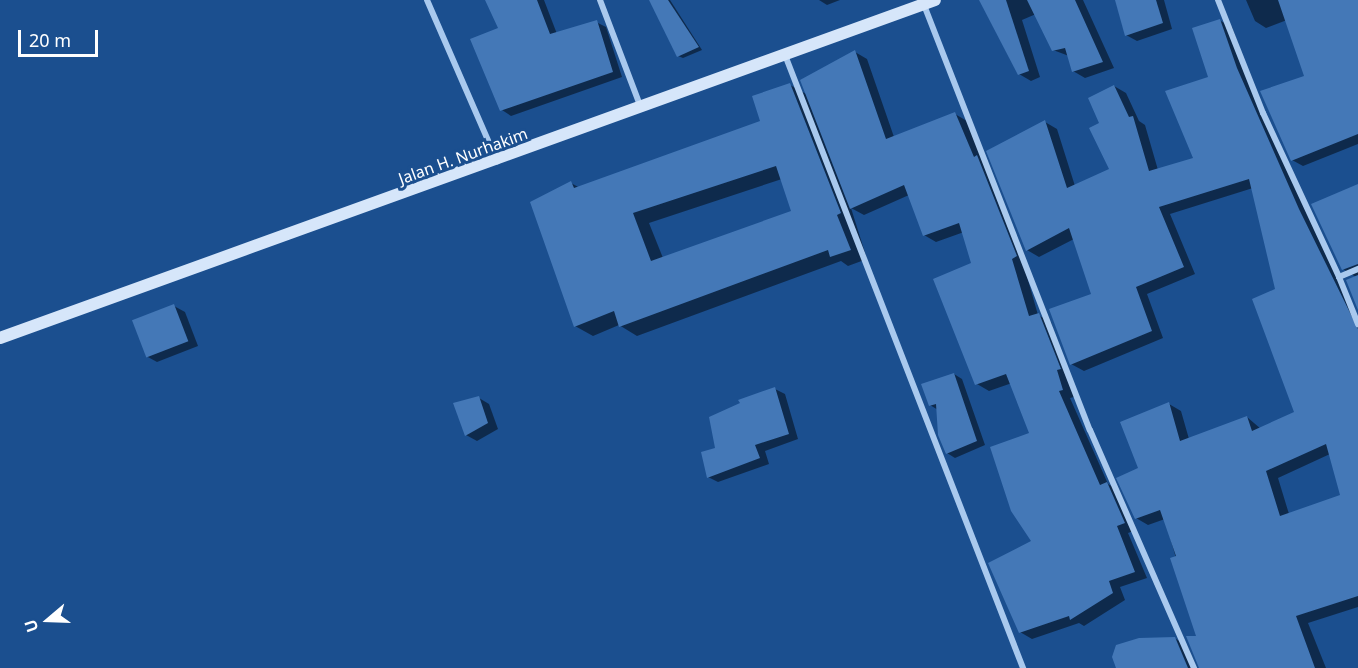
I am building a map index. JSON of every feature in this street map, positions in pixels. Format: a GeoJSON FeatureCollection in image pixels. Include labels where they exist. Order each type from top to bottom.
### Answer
{"type":"FeatureCollection","features":[{"type":"Feature","properties":{"kind":"main road","name":"Jalan H. Nurhakim"},"geometry":{"type":"LineString","coordinates":[[0,338],[642,109],[927,1]]}},
{"type":"Feature","properties":{"kind":"street"},"geometry":{"type":"LineString","coordinates":[[428,0],[497,161]]}},
{"type":"Feature","properties":{"kind":"street"},"geometry":{"type":"LineString","coordinates":[[600,0],[642,109]]}},
{"type":"Feature","properties":{"kind":"street"},"geometry":{"type":"LineString","coordinates":[[1218,0],[1263,113],[1340,277],[1358,324]]}},
{"type":"Feature","properties":{"kind":"street"},"geometry":{"type":"LineString","coordinates":[[927,1],[1090,430],[1194,668]]}},
{"type":"Feature","properties":{"kind":"street"},"geometry":{"type":"LineString","coordinates":[[784,55],[1023,668]]}},
{"type":"Feature","properties":{"kind":"street"},"geometry":{"type":"LineString","coordinates":[[1340,277],[1358,269]]}},
{"type":"Feature","properties":{"kind":"building"},"geometry":{"type":"Polygon","coordinates":[[[485,0],[537,0],[550,34],[597,20],[613,72],[500,111],[470,39],[498,28],[485,0]]]}},
{"type":"Feature","properties":{"kind":"building"},"geometry":{"type":"Polygon","coordinates":[[[649,0],[668,0],[699,47],[677,57],[649,0]]]}},
{"type":"Feature","properties":{"kind":"building"},"geometry":{"type":"Polygon","coordinates":[[[979,0],[1006,0],[1029,71],[1018,75],[979,0]]]}},
{"type":"Feature","properties":{"kind":"building"},"geometry":{"type":"Polygon","coordinates":[[[1027,0],[1075,0],[1103,62],[1072,72],[1065,48],[1052,51],[1027,0]]]}},
{"type":"Feature","properties":{"kind":"building"},"geometry":{"type":"Polygon","coordinates":[[[1115,0],[1156,0],[1163,23],[1125,36],[1115,0]]]}},
{"type":"Feature","properties":{"kind":"building"},"geometry":{"type":"Polygon","coordinates":[[[1278,0],[1358,0],[1358,134],[1291,161],[1260,91],[1304,76],[1278,0]]]}},
{"type":"Feature","properties":{"kind":"building"},"geometry":{"type":"Polygon","coordinates":[[[1220,19],[1237,68],[1299,209],[1358,329],[1358,596],[1296,616],[1315,668],[1199,668],[1186,636],[1196,636],[1170,558],[1176,556],[1160,510],[1135,519],[1116,478],[1138,468],[1120,422],[1169,402],[1180,441],[1247,416],[1252,431],[1294,412],[1252,299],[1275,289],[1249,179],[1159,207],[1184,267],[1136,287],[1152,331],[1070,365],[1049,309],[1091,294],[1069,228],[1026,251],[986,151],[1045,120],[1067,188],[1109,169],[1089,128],[1099,123],[1088,98],[1114,85],[1129,117],[1133,116],[1149,171],[1193,158],[1165,91],[1208,77],[1192,28],[1220,19]],[[1326,444],[1266,471],[1280,516],[1340,495],[1326,444]]]}},
{"type":"Feature","properties":{"kind":"building"},"geometry":{"type":"Polygon","coordinates":[[[855,50],[886,139],[955,112],[974,157],[977,155],[1017,256],[1012,259],[1029,316],[1039,313],[1061,369],[1057,370],[1063,390],[1059,391],[1100,485],[1107,482],[1125,523],[1117,526],[1135,572],[1109,581],[1113,593],[1070,620],[1069,616],[1019,633],[988,563],[1031,541],[1011,511],[990,447],[1029,433],[1006,374],[975,385],[933,279],[971,263],[959,223],[923,236],[904,185],[850,209],[800,80],[855,50]]]}},
{"type":"Feature","properties":{"kind":"building"},"geometry":{"type":"Polygon","coordinates":[[[790,83],[841,213],[837,215],[851,250],[830,257],[828,250],[619,327],[614,311],[574,327],[530,202],[571,181],[574,188],[760,121],[752,96],[790,83]],[[776,166],[633,213],[651,261],[791,211],[776,166]]]}},
{"type":"Feature","properties":{"kind":"building"},"geometry":{"type":"Polygon","coordinates":[[[1358,184],[1358,264],[1342,270],[1311,204],[1358,184]]]}},
{"type":"Feature","properties":{"kind":"building"},"geometry":{"type":"Polygon","coordinates":[[[1358,275],[1358,310],[1346,280],[1358,275]]]}},
{"type":"Feature","properties":{"kind":"building"},"geometry":{"type":"Polygon","coordinates":[[[174,304],[188,341],[146,357],[132,320],[174,304]]]}},
{"type":"Feature","properties":{"kind":"building"},"geometry":{"type":"Polygon","coordinates":[[[954,373],[977,441],[946,454],[938,435],[936,404],[929,406],[921,384],[954,373]]]}},
{"type":"Feature","properties":{"kind":"building"},"geometry":{"type":"Polygon","coordinates":[[[775,387],[789,434],[755,445],[760,458],[707,478],[701,452],[715,448],[709,417],[740,403],[738,400],[775,387]]]}},
{"type":"Feature","properties":{"kind":"building"},"geometry":{"type":"Polygon","coordinates":[[[479,396],[488,423],[465,436],[453,403],[479,396]]]}},
{"type":"Feature","properties":{"kind":"building"},"geometry":{"type":"Polygon","coordinates":[[[1175,637],[1188,668],[1116,668],[1112,657],[1116,645],[1139,638],[1175,637]]]}}]}
